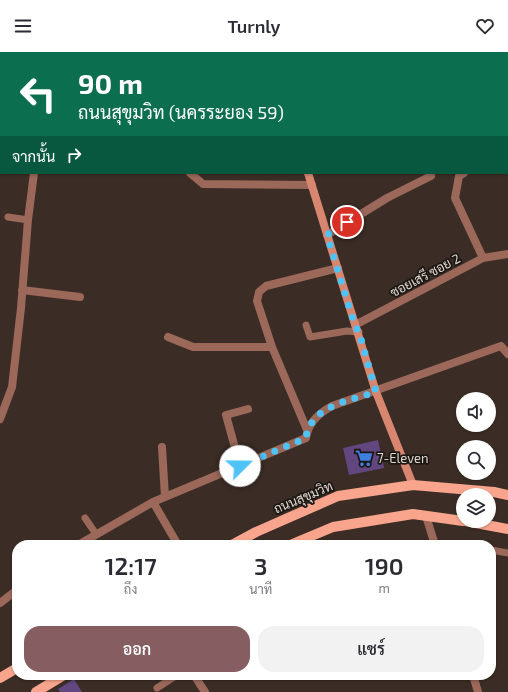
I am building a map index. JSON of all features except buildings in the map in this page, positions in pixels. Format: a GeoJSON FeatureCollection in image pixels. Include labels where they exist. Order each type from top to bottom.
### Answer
{"type":"FeatureCollection","features":[{"type":"Feature","properties":{"kind":"main road","name":"ถนนสุขุมวิท"},"geometry":{"type":"LineString","coordinates":[[241,540],[338,496],[413,485],[494,492],[508,495]]}},
{"type":"Feature","properties":{"kind":"main road"},"geometry":{"type":"LineString","coordinates":[[302,540],[332,527],[412,514],[456,520]]}},
{"type":"Feature","properties":{"kind":"main road"},"geometry":{"type":"LineString","coordinates":[[496,527],[508,529]]}},
{"type":"Feature","properties":{"kind":"main road"},"geometry":{"type":"LineString","coordinates":[[0,678],[12,671]]}},
{"type":"Feature","properties":{"kind":"main road"},"geometry":{"type":"LineString","coordinates":[[36,692],[56,680]]}},
{"type":"Feature","properties":{"kind":"street"},"geometry":{"type":"LineString","coordinates":[[0,419],[12,387],[34,174]]}},
{"type":"Feature","properties":{"kind":"street"},"geometry":{"type":"LineString","coordinates":[[191,174],[203,184],[312,185]]}},
{"type":"Feature","properties":{"kind":"street"},"geometry":{"type":"LineString","coordinates":[[308,174],[376,392],[413,485]]}},
{"type":"Feature","properties":{"kind":"street"},"geometry":{"type":"LineString","coordinates":[[462,174],[459,176],[455,198],[483,258]]}},
{"type":"Feature","properties":{"kind":"street"},"geometry":{"type":"LineString","coordinates":[[327,235],[387,198],[431,176]]}},
{"type":"Feature","properties":{"kind":"street","name":"ซอยเสรี ซอย 2"},"geometry":{"type":"LineString","coordinates":[[357,329],[483,258],[508,254]]}},
{"type":"Feature","properties":{"kind":"street"},"geometry":{"type":"LineString","coordinates":[[307,430],[272,347],[257,301],[259,292],[266,286],[338,268]]}},
{"type":"Feature","properties":{"kind":"street"},"geometry":{"type":"LineString","coordinates":[[22,290],[80,297]]}},
{"type":"Feature","properties":{"kind":"street"},"geometry":{"type":"LineString","coordinates":[[168,337],[193,347],[272,347]]}},
{"type":"Feature","properties":{"kind":"street"},"geometry":{"type":"LineString","coordinates":[[86,540],[153,502],[306,438],[307,430],[315,418],[326,410],[348,400],[376,392],[501,346],[508,354]]}},
{"type":"Feature","properties":{"kind":"street"},"geometry":{"type":"LineString","coordinates":[[240,466],[226,415],[248,409]]}},
{"type":"Feature","properties":{"kind":"street"},"geometry":{"type":"LineString","coordinates":[[162,447],[166,497]]}},
{"type":"Feature","properties":{"kind":"street"},"geometry":{"type":"LineString","coordinates":[[153,502],[175,540]]}},
{"type":"Feature","properties":{"kind":"street"},"geometry":{"type":"LineString","coordinates":[[426,516],[433,540]]}},
{"type":"Feature","properties":{"kind":"street"},"geometry":{"type":"LineString","coordinates":[[0,603],[12,594]]}},
{"type":"Feature","properties":{"kind":"street"},"geometry":{"type":"LineString","coordinates":[[197,680],[205,692]]}},
{"type":"Feature","properties":{"kind":"street"},"geometry":{"type":"LineString","coordinates":[[474,680],[478,692]]}},
{"type":"Feature","properties":{"kind":"lane"},"geometry":{"type":"LineString","coordinates":[[8,218],[28,220]]}},
{"type":"Feature","properties":{"kind":"lane"},"geometry":{"type":"LineString","coordinates":[[306,325],[310,337],[357,329]]}},
{"type":"Feature","properties":{"kind":"lane"},"geometry":{"type":"LineString","coordinates":[[85,518],[96,534]]}},
{"type":"Feature","properties":{"kind":"lane"},"geometry":{"type":"LineString","coordinates":[[496,551],[508,554]]}},
{"type":"Feature","properties":{"kind":"lane"},"geometry":{"type":"LineString","coordinates":[[157,688],[169,680]]}},
{"type":"Feature","properties":{"kind":"place","name":"7-Eleven"},"geometry":{"type":"Point","coordinates":[364,458]}},
{"type":"Feature","properties":{"kind":"route"},"geometry":{"type":"LineString","coordinates":[[240,466],[306,438],[307,430],[315,418],[332,406],[376,392],[359,332],[355,326],[327,235],[347,222]]}}]}
